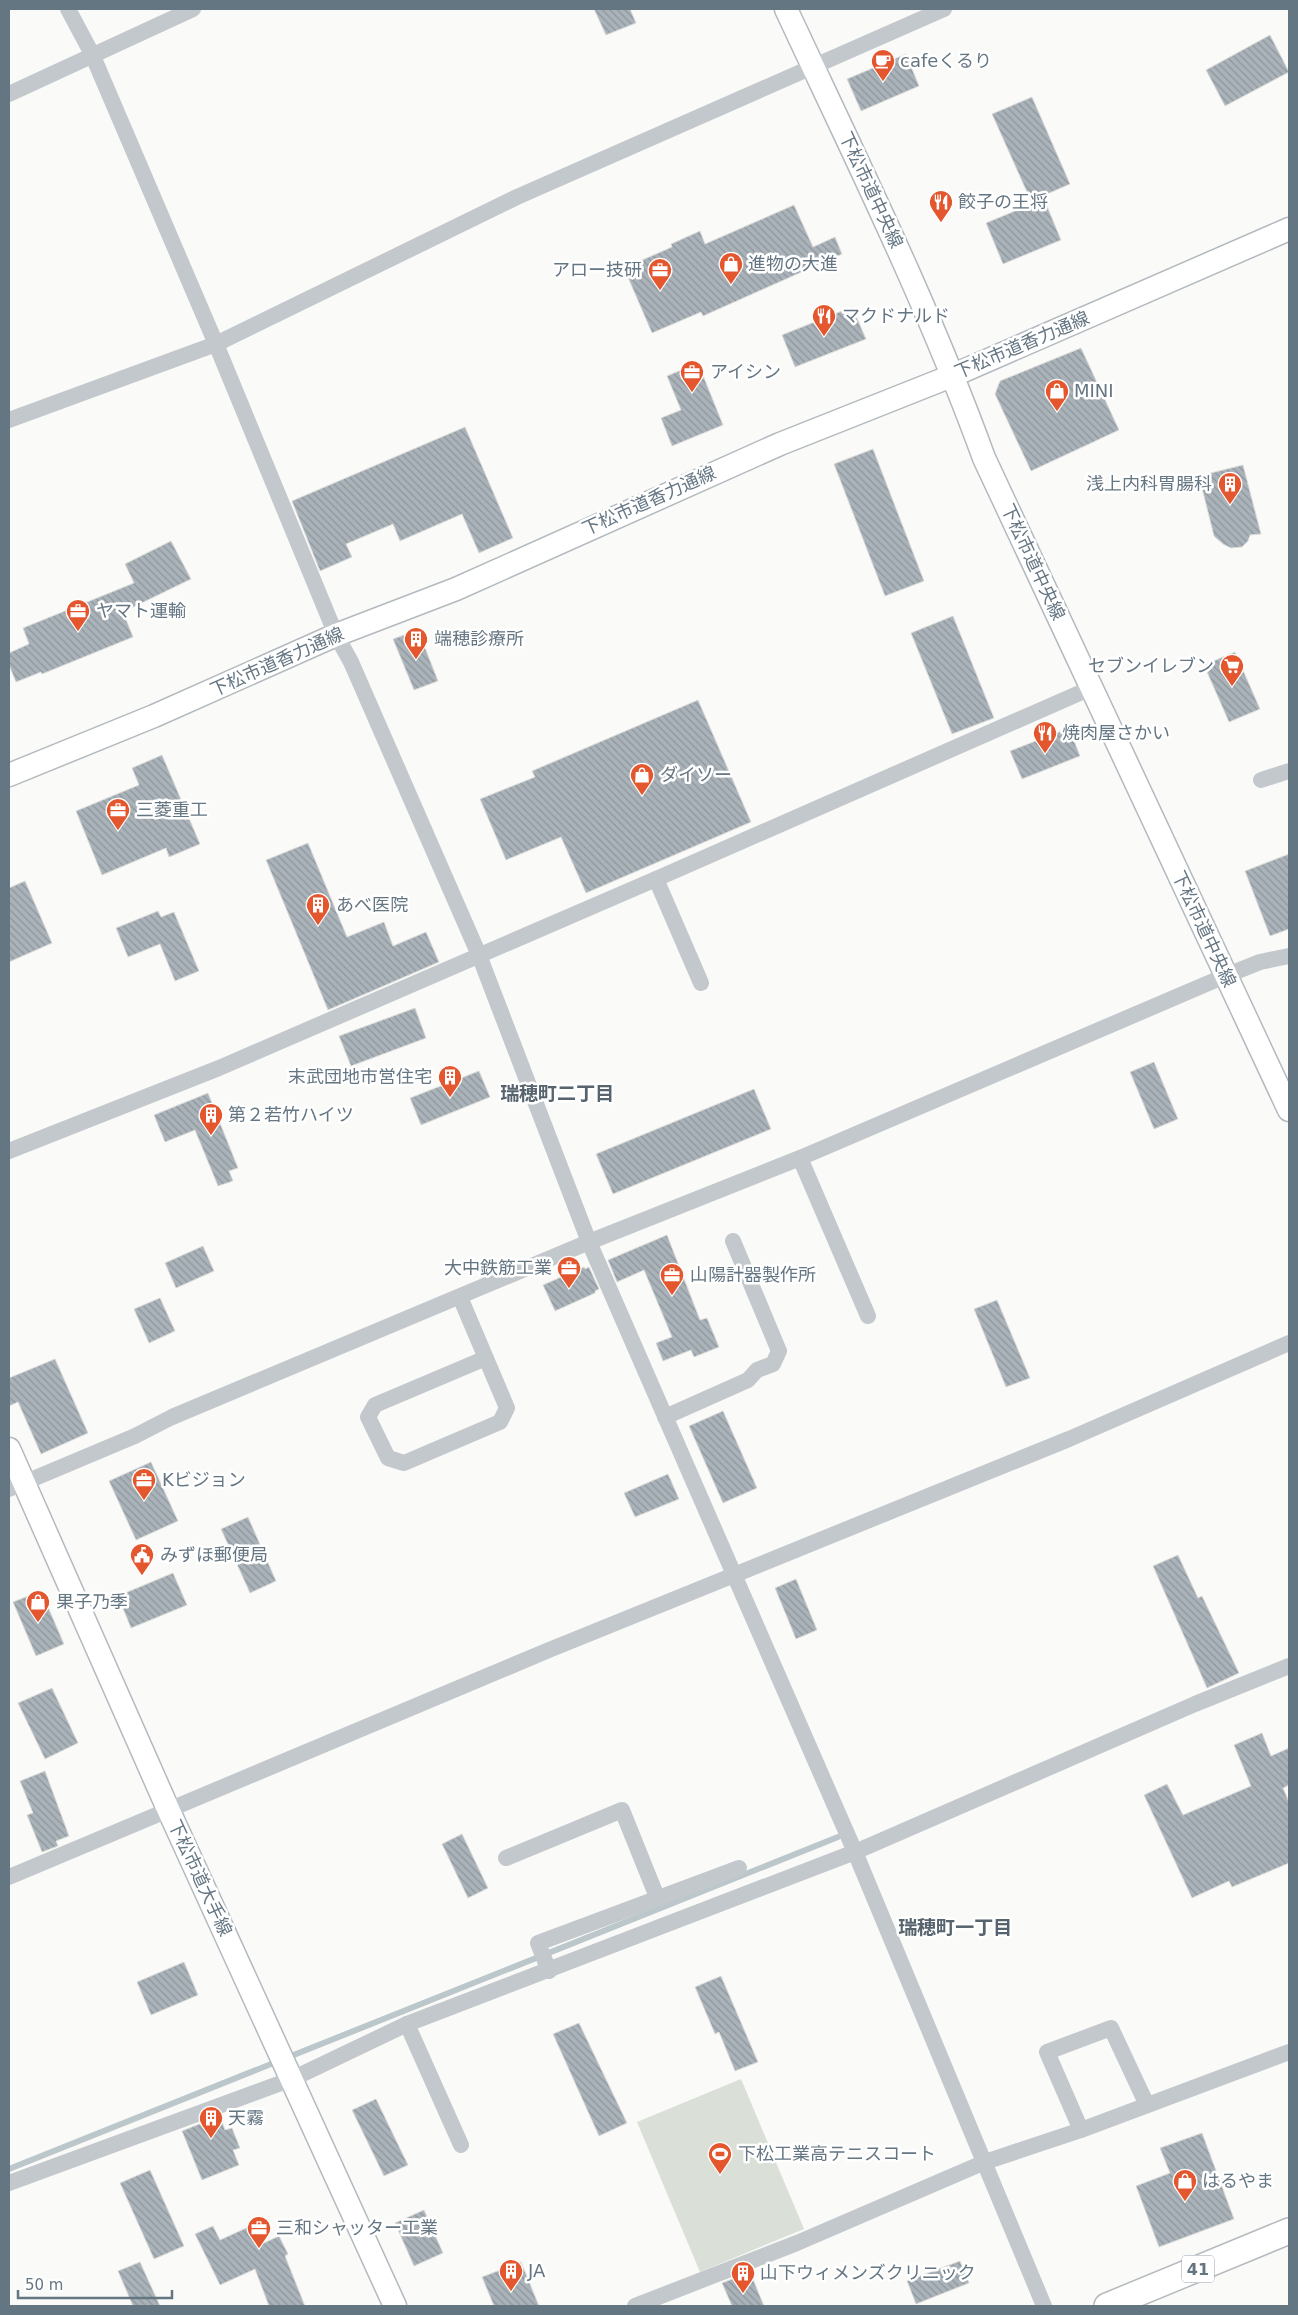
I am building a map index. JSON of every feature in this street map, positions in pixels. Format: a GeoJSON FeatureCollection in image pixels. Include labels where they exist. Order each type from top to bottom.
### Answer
{"type":"FeatureCollection","features":[{"type":"Feature","properties":{"kind":"main road","name":"41"},"geometry":{"type":"LineString","coordinates":[[1107,2306],[1289,2231]]}},
{"type":"Feature","properties":{"kind":"street"},"geometry":{"type":"LineString","coordinates":[[68,9],[92,54],[216,344],[336,635],[351,662],[479,955],[589,1242],[855,1852],[1044,2306]]}},
{"type":"Feature","properties":{"kind":"street"},"geometry":{"type":"LineString","coordinates":[[9,94],[92,54],[193,9]]}},
{"type":"Feature","properties":{"kind":"street","name":"下松市道中央線"},"geometry":{"type":"LineString","coordinates":[[786,9],[872,189],[954,374],[984,458],[1289,1110]]}},
{"type":"Feature","properties":{"kind":"street"},"geometry":{"type":"LineString","coordinates":[[9,420],[216,344],[517,197],[944,9]]}},
{"type":"Feature","properties":{"kind":"street","name":"下松市道香力通線"},"geometry":{"type":"LineString","coordinates":[[9,775],[154,716],[336,635],[456,589],[780,444],[954,374],[1289,229]]}},
{"type":"Feature","properties":{"kind":"street"},"geometry":{"type":"LineString","coordinates":[[9,1151],[219,1068],[1092,688]]}},
{"type":"Feature","properties":{"kind":"street"},"geometry":{"type":"LineString","coordinates":[[1261,780],[1289,771]]}},
{"type":"Feature","properties":{"kind":"street"},"geometry":{"type":"LineString","coordinates":[[656,879],[701,983]]}},
{"type":"Feature","properties":{"kind":"street"},"geometry":{"type":"LineString","coordinates":[[16,1486],[135,1436],[172,1417],[589,1242],[800,1158],[1226,976],[1260,962],[1289,956]]}},
{"type":"Feature","properties":{"kind":"street"},"geometry":{"type":"LineString","coordinates":[[800,1158],[868,1316]]}},
{"type":"Feature","properties":{"kind":"street"},"geometry":{"type":"LineString","coordinates":[[665,1417],[748,1380],[757,1370],[772,1364],[778,1351],[733,1241]]}},
{"type":"Feature","properties":{"kind":"street"},"geometry":{"type":"LineString","coordinates":[[460,1297],[486,1358],[507,1408],[500,1422],[404,1463],[388,1458],[368,1417],[375,1405],[486,1358]]}},
{"type":"Feature","properties":{"kind":"street"},"geometry":{"type":"LineString","coordinates":[[9,1877],[733,1574],[870,1522],[1050,1447],[1289,1343]]}},
{"type":"Feature","properties":{"kind":"street","name":"下松市道大手線"},"geometry":{"type":"LineString","coordinates":[[9,1448],[16,1486],[168,1809],[395,2306]]}},
{"type":"Feature","properties":{"kind":"street"},"geometry":{"type":"LineString","coordinates":[[9,2183],[292,2079],[407,2024],[855,1852],[1195,1704],[1289,1666]]}},
{"type":"Feature","properties":{"kind":"street"},"geometry":{"type":"LineString","coordinates":[[506,1858],[622,1810],[657,1897]]}},
{"type":"Feature","properties":{"kind":"street"},"geometry":{"type":"LineString","coordinates":[[549,1971],[538,1943],[739,1868]]}},
{"type":"Feature","properties":{"kind":"street"},"geometry":{"type":"LineString","coordinates":[[407,2024],[461,2145]]}},
{"type":"Feature","properties":{"kind":"street"},"geometry":{"type":"LineString","coordinates":[[1081,2130],[1047,2052],[1111,2028],[1147,2105]]}},
{"type":"Feature","properties":{"kind":"street"},"geometry":{"type":"LineString","coordinates":[[635,2306],[797,2243],[985,2162],[1081,2130],[1289,2052]]}},
{"type":"Feature","properties":{"kind":"shaded area","name":"下松工業高テニスコート"},"geometry":{"type":"Polygon","coordinates":[[[741,2079],[804,2229],[700,2272],[637,2122],[741,2079]]]}},
{"type":"Feature","properties":{"kind":"building"},"geometry":{"type":"Polygon","coordinates":[[[594,9],[630,9],[636,23],[606,35],[594,9]]]}},
{"type":"Feature","properties":{"kind":"building"},"geometry":{"type":"Polygon","coordinates":[[[1270,35],[1289,72],[1225,106],[1206,70],[1270,35]]]}},
{"type":"Feature","properties":{"kind":"building","name":"cafeくるり"},"geometry":{"type":"Polygon","coordinates":[[[906,54],[919,86],[861,111],[847,79],[906,54]]]}},
{"type":"Feature","properties":{"kind":"building"},"geometry":{"type":"Polygon","coordinates":[[[1032,97],[1070,184],[1031,201],[992,114],[1032,97]]]}},
{"type":"Feature","properties":{"kind":"building"},"geometry":{"type":"Polygon","coordinates":[[[1044,199],[1061,240],[1003,264],[986,223],[1044,199]]]}},
{"type":"Feature","properties":{"kind":"building","name":"進物の大進"},"geometry":{"type":"Polygon","coordinates":[[[794,205],[813,247],[835,237],[842,254],[703,316],[701,312],[652,333],[624,268],[672,247],[671,244],[700,231],[705,244],[794,205]]]}},
{"type":"Feature","properties":{"kind":"building","name":"マクドナルド"},"geometry":{"type":"Polygon","coordinates":[[[852,307],[866,339],[795,367],[782,335],[852,307]]]}},
{"type":"Feature","properties":{"kind":"building","name":"MINI"},"geometry":{"type":"Polygon","coordinates":[[[1081,348],[1119,430],[1031,471],[995,394],[1000,381],[1081,348]]]}},
{"type":"Feature","properties":{"kind":"building","name":"アイシン"},"geometry":{"type":"Polygon","coordinates":[[[698,363],[723,425],[672,446],[661,418],[681,410],[667,376],[698,363]]]}},
{"type":"Feature","properties":{"kind":"building"},"geometry":{"type":"Polygon","coordinates":[[[465,427],[513,538],[479,553],[462,514],[400,541],[393,524],[346,544],[352,557],[320,571],[292,501],[465,427]]]}},
{"type":"Feature","properties":{"kind":"building"},"geometry":{"type":"Polygon","coordinates":[[[873,449],[924,581],[885,596],[834,464],[873,449]]]}},
{"type":"Feature","properties":{"kind":"building","name":"浅上内科胃腸科"},"geometry":{"type":"Polygon","coordinates":[[[1243,465],[1261,534],[1250,535],[1248,541],[1242,547],[1231,548],[1214,536],[1199,476],[1243,465]]]}},
{"type":"Feature","properties":{"kind":"building","name":"ヤマト運輸"},"geometry":{"type":"Polygon","coordinates":[[[171,541],[191,579],[123,612],[133,637],[42,674],[41,672],[16,682],[9,665],[9,653],[29,644],[23,628],[134,583],[125,564],[171,541]]]}},
{"type":"Feature","properties":{"kind":"building"},"geometry":{"type":"Polygon","coordinates":[[[953,616],[994,718],[952,734],[911,633],[953,616]]]}},
{"type":"Feature","properties":{"kind":"building","name":"端穂診療所"},"geometry":{"type":"Polygon","coordinates":[[[418,630],[438,681],[414,690],[393,639],[418,630]]]}},
{"type":"Feature","properties":{"kind":"building","name":"セブンイレブン"},"geometry":{"type":"Polygon","coordinates":[[[1235,652],[1260,709],[1229,722],[1204,665],[1235,652]]]}},
{"type":"Feature","properties":{"kind":"building","name":"ダイソー"},"geometry":{"type":"Polygon","coordinates":[[[698,700],[751,822],[586,893],[561,837],[506,860],[480,799],[535,777],[532,771],[698,700]]]}},
{"type":"Feature","properties":{"kind":"building","name":"焼肉屋さかい"},"geometry":{"type":"Polygon","coordinates":[[[1069,728],[1080,756],[1022,779],[1010,751],[1069,728]]]}},
{"type":"Feature","properties":{"kind":"building"},"geometry":{"type":"Polygon","coordinates":[[[162,755],[200,844],[169,857],[166,848],[102,875],[76,811],[139,785],[132,768],[162,755]]]}},
{"type":"Feature","properties":{"kind":"building","name":"あべ医院"},"geometry":{"type":"Polygon","coordinates":[[[308,843],[347,937],[384,922],[393,946],[426,932],[439,962],[328,1010],[266,860],[308,843]]]}},
{"type":"Feature","properties":{"kind":"building"},"geometry":{"type":"Polygon","coordinates":[[[1289,854],[1289,929],[1270,936],[1245,871],[1289,854]]]}},
{"type":"Feature","properties":{"kind":"building"},"geometry":{"type":"Polygon","coordinates":[[[25,881],[52,943],[9,962],[9,888],[25,881]]]}},
{"type":"Feature","properties":{"kind":"building"},"geometry":{"type":"Polygon","coordinates":[[[158,911],[161,917],[174,912],[199,971],[175,981],[160,944],[128,957],[116,928],[158,911]]]}},
{"type":"Feature","properties":{"kind":"building"},"geometry":{"type":"Polygon","coordinates":[[[415,1008],[426,1038],[351,1066],[339,1036],[415,1008]]]}},
{"type":"Feature","properties":{"kind":"building"},"geometry":{"type":"Polygon","coordinates":[[[1154,1062],[1178,1119],[1154,1129],[1130,1072],[1154,1062]]]}},
{"type":"Feature","properties":{"kind":"building","name":"末武団地市営住宅"},"geometry":{"type":"Polygon","coordinates":[[[479,1071],[490,1097],[421,1125],[410,1098],[479,1071]]]}},
{"type":"Feature","properties":{"kind":"building"},"geometry":{"type":"Polygon","coordinates":[[[754,1089],[771,1129],[613,1194],[596,1154],[754,1089]]]}},
{"type":"Feature","properties":{"kind":"building","name":"第２若竹ハイツ"},"geometry":{"type":"Polygon","coordinates":[[[208,1093],[238,1168],[229,1171],[233,1181],[218,1186],[195,1130],[165,1142],[154,1115],[208,1093]]]}},
{"type":"Feature","properties":{"kind":"building","name":"山陽計器製作所"},"geometry":{"type":"Polygon","coordinates":[[[667,1235],[700,1320],[707,1318],[719,1347],[694,1357],[691,1350],[663,1361],[656,1343],[672,1337],[644,1270],[617,1282],[608,1260],[667,1235]]]}},
{"type":"Feature","properties":{"kind":"building"},"geometry":{"type":"Polygon","coordinates":[[[203,1246],[214,1271],[176,1288],[165,1263],[203,1246]]]}},
{"type":"Feature","properties":{"kind":"building","name":"大中鉄筋工業"},"geometry":{"type":"Polygon","coordinates":[[[584,1267],[585,1269],[589,1267],[599,1289],[595,1293],[555,1311],[543,1285],[584,1267]]]}},
{"type":"Feature","properties":{"kind":"building"},"geometry":{"type":"Polygon","coordinates":[[[160,1298],[175,1331],[149,1343],[134,1309],[160,1298]]]}},
{"type":"Feature","properties":{"kind":"building"},"geometry":{"type":"Polygon","coordinates":[[[997,1300],[1030,1378],[1006,1387],[974,1309],[997,1300]]]}},
{"type":"Feature","properties":{"kind":"building"},"geometry":{"type":"Polygon","coordinates":[[[55,1359],[88,1433],[41,1454],[18,1402],[9,1406],[9,1378],[55,1359]]]}},
{"type":"Feature","properties":{"kind":"building"},"geometry":{"type":"Polygon","coordinates":[[[723,1411],[757,1488],[723,1503],[689,1426],[723,1411]]]}},
{"type":"Feature","properties":{"kind":"building","name":"Kビジョン"},"geometry":{"type":"Polygon","coordinates":[[[151,1462],[178,1521],[136,1540],[109,1481],[151,1462]]]}},
{"type":"Feature","properties":{"kind":"building"},"geometry":{"type":"Polygon","coordinates":[[[668,1474],[679,1499],[635,1517],[624,1493],[668,1474]]]}},
{"type":"Feature","properties":{"kind":"building"},"geometry":{"type":"Polygon","coordinates":[[[248,1517],[276,1581],[250,1593],[221,1529],[248,1517]]]}},
{"type":"Feature","properties":{"kind":"building"},"geometry":{"type":"Polygon","coordinates":[[[1178,1555],[1198,1598],[1202,1596],[1239,1673],[1207,1688],[1153,1566],[1178,1555]]]}},
{"type":"Feature","properties":{"kind":"building"},"geometry":{"type":"Polygon","coordinates":[[[173,1573],[187,1605],[131,1628],[118,1596],[173,1573]]]}},
{"type":"Feature","properties":{"kind":"building"},"geometry":{"type":"Polygon","coordinates":[[[796,1579],[817,1630],[796,1639],[775,1588],[796,1579]]]}},
{"type":"Feature","properties":{"kind":"building","name":"果子乃季"},"geometry":{"type":"Polygon","coordinates":[[[41,1591],[64,1644],[36,1656],[13,1602],[41,1591]]]}},
{"type":"Feature","properties":{"kind":"building"},"geometry":{"type":"Polygon","coordinates":[[[52,1688],[78,1743],[45,1759],[18,1703],[52,1688]]]}},
{"type":"Feature","properties":{"kind":"building"},"geometry":{"type":"Polygon","coordinates":[[[1262,1733],[1271,1756],[1289,1748],[1289,1785],[1283,1788],[1289,1802],[1289,1863],[1232,1887],[1229,1881],[1192,1898],[1144,1795],[1167,1784],[1183,1815],[1251,1786],[1234,1745],[1262,1733]]]}},
{"type":"Feature","properties":{"kind":"building"},"geometry":{"type":"Polygon","coordinates":[[[45,1771],[69,1836],[56,1841],[58,1846],[42,1852],[27,1815],[33,1813],[20,1781],[45,1771]]]}},
{"type":"Feature","properties":{"kind":"building"},"geometry":{"type":"Polygon","coordinates":[[[462,1834],[488,1888],[468,1898],[442,1844],[462,1834]]]}},
{"type":"Feature","properties":{"kind":"building"},"geometry":{"type":"Polygon","coordinates":[[[184,1962],[198,1995],[151,2015],[137,1982],[184,1962]]]}},
{"type":"Feature","properties":{"kind":"building"},"geometry":{"type":"Polygon","coordinates":[[[721,1976],[758,2062],[735,2071],[719,2032],[715,2034],[695,1987],[721,1976]]]}},
{"type":"Feature","properties":{"kind":"building"},"geometry":{"type":"Polygon","coordinates":[[[579,2023],[627,2123],[599,2136],[553,2034],[579,2023]]]}},
{"type":"Feature","properties":{"kind":"building"},"geometry":{"type":"Polygon","coordinates":[[[376,2099],[408,2165],[384,2176],[352,2110],[376,2099]]]}},
{"type":"Feature","properties":{"kind":"building","name":"天霧"},"geometry":{"type":"Polygon","coordinates":[[[212,2119],[213,2122],[221,2119],[225,2130],[232,2128],[240,2148],[233,2150],[239,2165],[202,2180],[182,2131],[212,2119]]]}},
{"type":"Feature","properties":{"kind":"building","name":"はるやま"},"geometry":{"type":"Polygon","coordinates":[[[1202,2133],[1234,2219],[1159,2247],[1136,2186],[1170,2173],[1160,2148],[1202,2133]]]}},
{"type":"Feature","properties":{"kind":"building"},"geometry":{"type":"Polygon","coordinates":[[[150,2170],[184,2246],[154,2259],[120,2183],[150,2170]]]}},
{"type":"Feature","properties":{"kind":"building"},"geometry":{"type":"Polygon","coordinates":[[[424,2210],[443,2253],[414,2266],[395,2223],[424,2210]]]}},
{"type":"Feature","properties":{"kind":"building"},"geometry":{"type":"Polygon","coordinates":[[[255,2224],[264,2243],[279,2236],[288,2254],[285,2256],[305,2306],[269,2306],[255,2269],[220,2285],[195,2234],[213,2226],[220,2240],[255,2224]]]}},
{"type":"Feature","properties":{"kind":"building"},"geometry":{"type":"Polygon","coordinates":[[[960,2261],[969,2283],[916,2304],[907,2281],[960,2261]]]}},
{"type":"Feature","properties":{"kind":"building"},"geometry":{"type":"Polygon","coordinates":[[[140,2262],[160,2306],[133,2306],[118,2271],[140,2262]]]}},
{"type":"Feature","properties":{"kind":"building","name":"JA"},"geometry":{"type":"Polygon","coordinates":[[[521,2262],[539,2306],[494,2306],[482,2277],[521,2262]]]}},
{"type":"Feature","properties":{"kind":"building","name":"山下ウィメンズクリニック"},"geometry":{"type":"Polygon","coordinates":[[[750,2272],[764,2306],[732,2306],[722,2283],[750,2272]]]}},
{"type":"Feature","properties":{"kind":"waterway"},"geometry":{"type":"LineString","coordinates":[[9,2169],[838,1837]]}},
{"type":"Feature","properties":{"kind":"place","name":"cafeくるり"},"geometry":{"type":"Point","coordinates":[883,82]}},
{"type":"Feature","properties":{"kind":"place","name":"餃子の王将"},"geometry":{"type":"Point","coordinates":[941,223]}},
{"type":"Feature","properties":{"kind":"place","name":"進物の大進"},"geometry":{"type":"Point","coordinates":[731,285]}},
{"type":"Feature","properties":{"kind":"place","name":"アロー技研"},"geometry":{"type":"Point","coordinates":[660,291]}},
{"type":"Feature","properties":{"kind":"place","name":"マクドナルド"},"geometry":{"type":"Point","coordinates":[824,337]}},
{"type":"Feature","properties":{"kind":"place","name":"アイシン"},"geometry":{"type":"Point","coordinates":[692,393]}},
{"type":"Feature","properties":{"kind":"place","name":"MINI"},"geometry":{"type":"Point","coordinates":[1057,412]}},
{"type":"Feature","properties":{"kind":"place","name":"浅上内科胃腸科"},"geometry":{"type":"Point","coordinates":[1230,505]}},
{"type":"Feature","properties":{"kind":"place","name":"ヤマト運輸"},"geometry":{"type":"Point","coordinates":[78,632]}},
{"type":"Feature","properties":{"kind":"place","name":"端穂診療所"},"geometry":{"type":"Point","coordinates":[416,660]}},
{"type":"Feature","properties":{"kind":"place","name":"セブンイレブン"},"geometry":{"type":"Point","coordinates":[1232,687]}},
{"type":"Feature","properties":{"kind":"place","name":"焼肉屋さかい"},"geometry":{"type":"Point","coordinates":[1045,754]}},
{"type":"Feature","properties":{"kind":"place","name":"ダイソー"},"geometry":{"type":"Point","coordinates":[642,796]}},
{"type":"Feature","properties":{"kind":"place","name":"三菱重工"},"geometry":{"type":"Point","coordinates":[118,831]}},
{"type":"Feature","properties":{"kind":"place","name":"あべ医院"},"geometry":{"type":"Point","coordinates":[318,926]}},
{"type":"Feature","properties":{"kind":"place","name":"末武団地市営住宅"},"geometry":{"type":"Point","coordinates":[450,1098]}},
{"type":"Feature","properties":{"kind":"place","name":"第２若竹ハイツ"},"geometry":{"type":"Point","coordinates":[211,1136]}},
{"type":"Feature","properties":{"kind":"place","name":"大中鉄筋工業"},"geometry":{"type":"Point","coordinates":[569,1289]}},
{"type":"Feature","properties":{"kind":"place","name":"山陽計器製作所"},"geometry":{"type":"Point","coordinates":[672,1296]}},
{"type":"Feature","properties":{"kind":"place","name":"Kビジョン"},"geometry":{"type":"Point","coordinates":[144,1501]}},
{"type":"Feature","properties":{"kind":"place","name":"みずほ郵便局"},"geometry":{"type":"Point","coordinates":[142,1576]}},
{"type":"Feature","properties":{"kind":"place","name":"果子乃季"},"geometry":{"type":"Point","coordinates":[38,1623]}},
{"type":"Feature","properties":{"kind":"place","name":"天霧"},"geometry":{"type":"Point","coordinates":[211,2139]}},
{"type":"Feature","properties":{"kind":"place","name":"下松工業高テニスコート"},"geometry":{"type":"Point","coordinates":[720,2175]}},
{"type":"Feature","properties":{"kind":"place","name":"はるやま"},"geometry":{"type":"Point","coordinates":[1185,2202]}},
{"type":"Feature","properties":{"kind":"place","name":"三和シャッター工業"},"geometry":{"type":"Point","coordinates":[259,2249]}},
{"type":"Feature","properties":{"kind":"place","name":"JA"},"geometry":{"type":"Point","coordinates":[511,2292]}},
{"type":"Feature","properties":{"kind":"place","name":"山下ウィメンズクリニック"},"geometry":{"type":"Point","coordinates":[743,2294]}},
{"type":"Feature","properties":{"kind":"district","name":"瑞穂町二丁目"},"geometry":{"type":"Point","coordinates":[557,1093]}},
{"type":"Feature","properties":{"kind":"district","name":"瑞穂町一丁目"},"geometry":{"type":"Point","coordinates":[955,1927]}}]}
